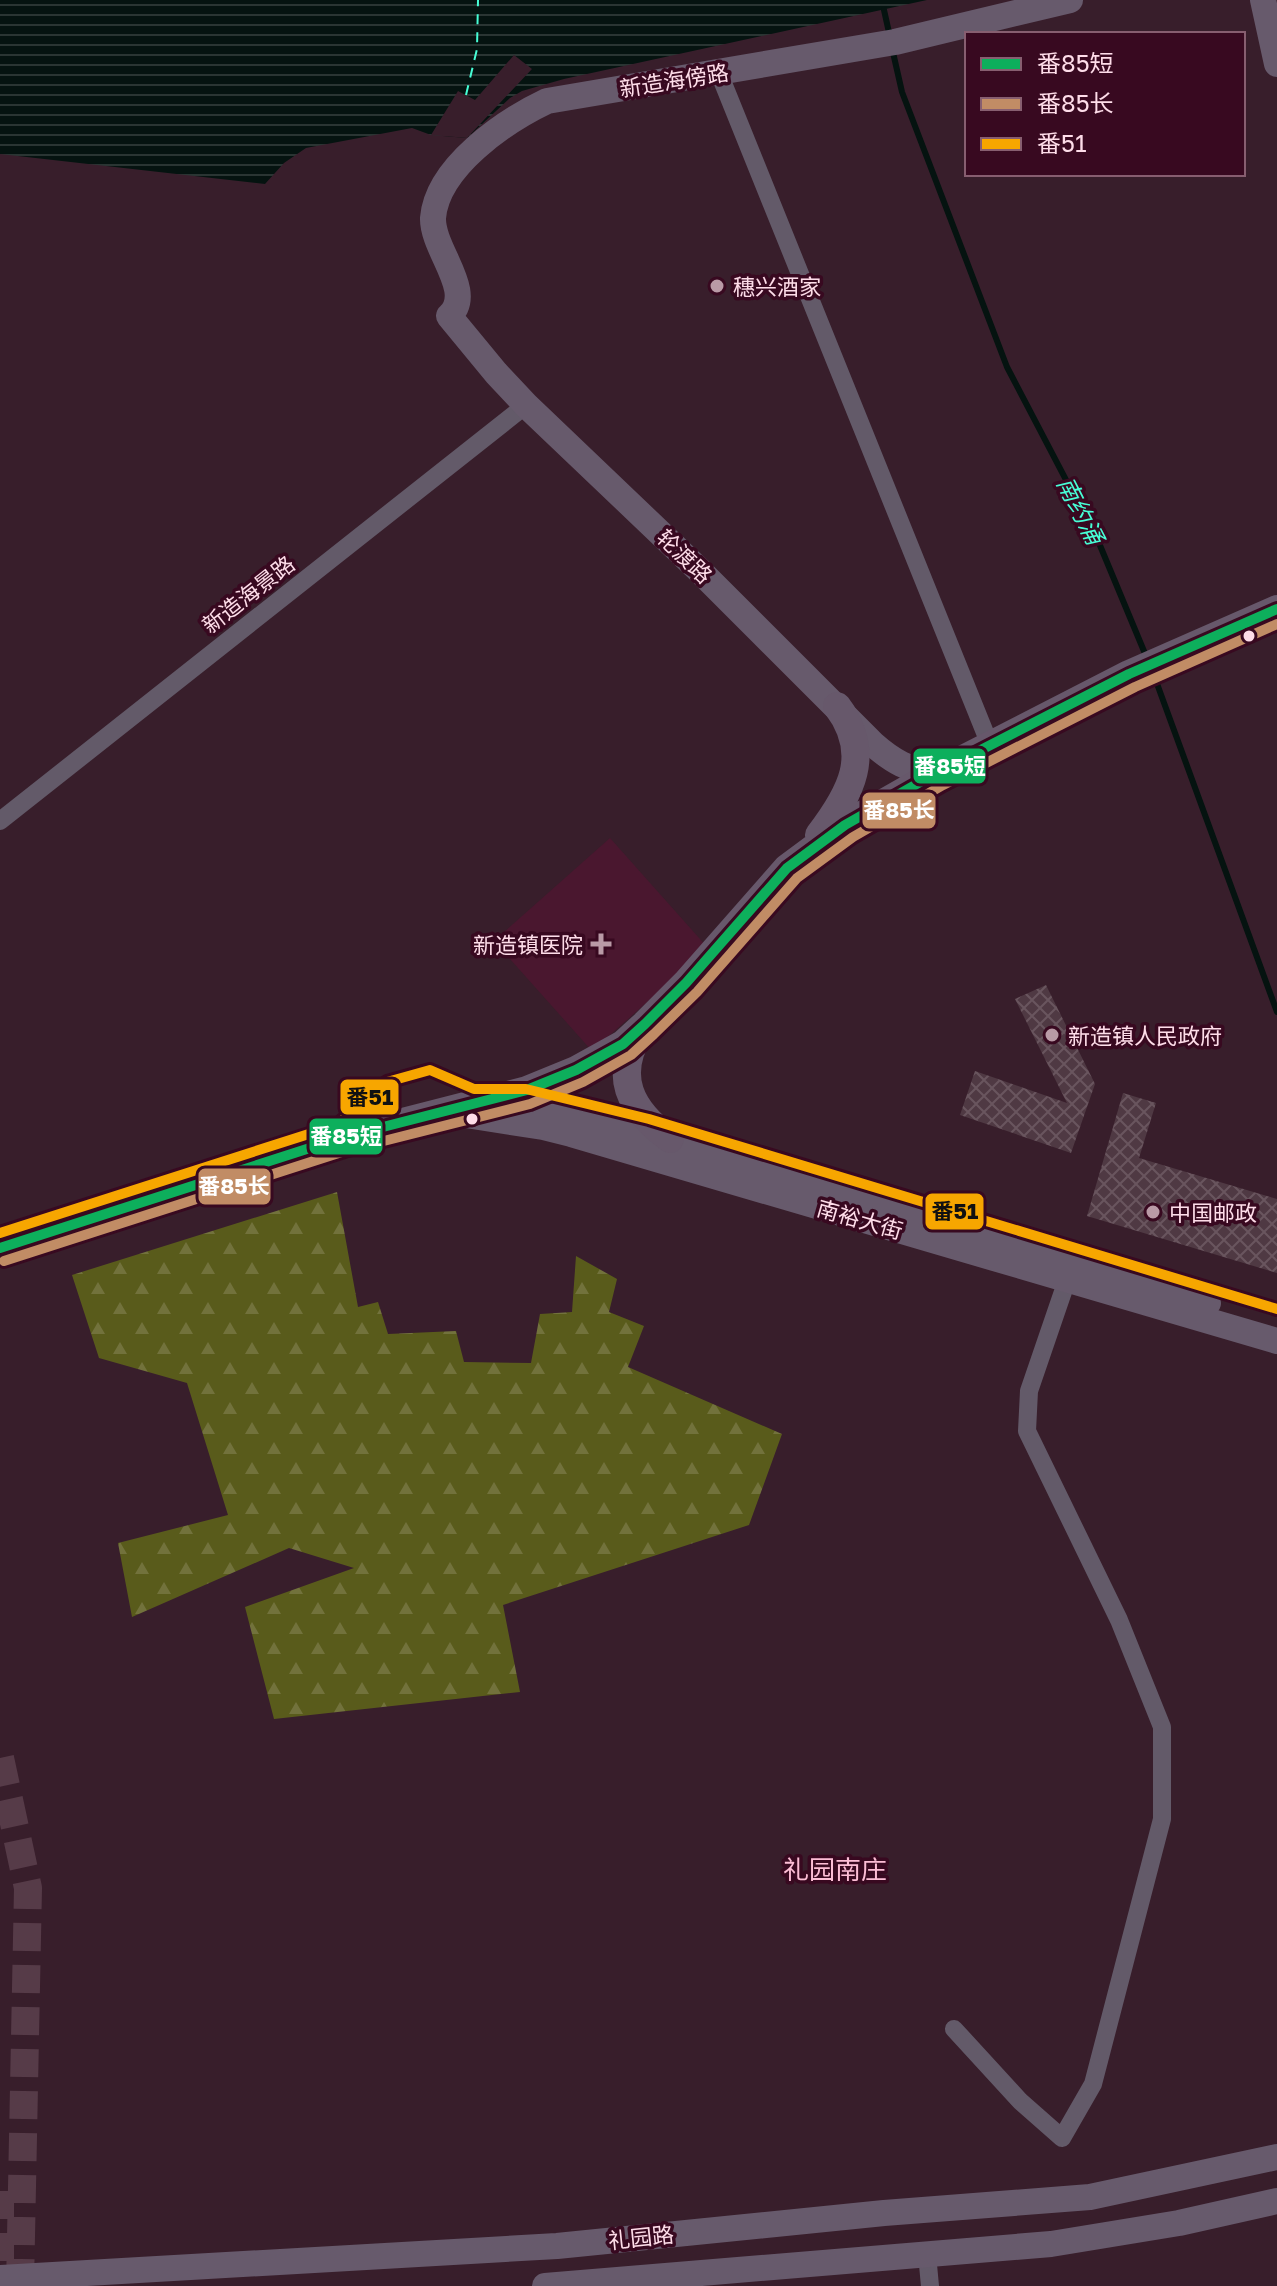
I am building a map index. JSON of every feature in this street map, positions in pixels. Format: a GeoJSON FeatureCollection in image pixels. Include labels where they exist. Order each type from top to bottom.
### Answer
{"type":"FeatureCollection","features":[{"type":"Feature","properties":{"kind":"main road"},"geometry":{"type":"LineString","coordinates":[[0,1248],[344,1137],[552,1081],[600,1058],[623,1044],[686,983],[781,874],[807,851],[876,805],[1129,674],[1277,609]]}},
{"type":"Feature","properties":{"kind":"main road"},"geometry":{"type":"LineString","coordinates":[[807,851],[844,800],[854,776],[854,737],[837,706]]}},
{"type":"Feature","properties":{"kind":"main road"},"geometry":{"type":"LineString","coordinates":[[645,1024],[630,1048],[626,1077],[638,1110],[670,1139]]}},
{"type":"Feature","properties":{"kind":"street","name":"新造海傍路"},"geometry":{"type":"LineString","coordinates":[[449,316],[458,308],[459,296],[435,234],[435,209],[441,193],[457,167],[491,134],[508,121],[547,101],[895,42],[1070,0]]}},
{"type":"Feature","properties":{"kind":"street"},"geometry":{"type":"LineString","coordinates":[[1263,0],[1277,64]]}},
{"type":"Feature","properties":{"kind":"street"},"geometry":{"type":"LineString","coordinates":[[719,73],[990,745]]}},
{"type":"Feature","properties":{"kind":"street","name":"轮渡路"},"geometry":{"type":"LineString","coordinates":[[449,316],[526,405],[893,760],[915,770],[936,773]]}},
{"type":"Feature","properties":{"kind":"street","name":"新造海景路"},"geometry":{"type":"LineString","coordinates":[[0,821],[526,405]]}},
{"type":"Feature","properties":{"kind":"street","name":"南裕大街"},"geometry":{"type":"LineString","coordinates":[[471,1103],[524,1103],[670,1139],[1277,1324]]}},
{"type":"Feature","properties":{"kind":"street","name":"南裕大街"},"geometry":{"type":"LineString","coordinates":[[440,1110],[543,1127],[1277,1341]]}},
{"type":"Feature","properties":{"kind":"street"},"geometry":{"type":"LineString","coordinates":[[954,2029],[1020,2101],[1062,2138],[1093,2084],[1162,1819],[1162,1727],[1119,1620],[1027,1431],[1029,1391],[1067,1280]]}},
{"type":"Feature","properties":{"kind":"street","name":"礼园路"},"geometry":{"type":"LineString","coordinates":[[0,2278],[212,2276],[884,2213],[1090,2197],[1277,2157]]}},
{"type":"Feature","properties":{"kind":"street","name":"礼园路"},"geometry":{"type":"LineString","coordinates":[[545,2286],[689,2280],[1051,2244],[1179,2223],[1277,2201]]}},
{"type":"Feature","properties":{"kind":"street"},"geometry":{"type":"LineString","coordinates":[[927,2254],[930,2286]]}},
{"type":"Feature","properties":{"kind":"shaded area"},"geometry":{"type":"Polygon","coordinates":[[[0,0],[927,0],[564,79],[522,91],[510,98],[467,138],[431,135],[412,128],[306,148],[284,163],[265,184],[0,154],[0,0]]]}},
{"type":"Feature","properties":{"kind":"shaded area","name":"新造镇医院"},"geometry":{"type":"Polygon","coordinates":[[[610,838],[708,948],[592,1051],[494,941],[610,838]]]}},
{"type":"Feature","properties":{"kind":"green space"},"geometry":{"type":"Polygon","coordinates":[[[337,1192],[358,1307],[378,1302],[388,1334],[456,1331],[464,1362],[531,1363],[540,1314],[572,1312],[576,1256],[617,1279],[609,1312],[644,1326],[628,1367],[782,1434],[749,1525],[503,1605],[520,1692],[274,1719],[245,1607],[354,1568],[289,1548],[132,1617],[118,1543],[228,1515],[187,1383],[99,1358],[72,1275],[337,1192]]]}},
{"type":"Feature","properties":{"kind":"pier"},"geometry":{"type":"Polygon","coordinates":[[[514,55],[532,69],[467,138],[431,135],[458,91],[475,100],[514,55]]]}},
{"type":"Feature","properties":{"kind":"building","name":"新造镇人民政府"},"geometry":{"type":"Polygon","coordinates":[[[1046,985],[1095,1084],[1071,1153],[960,1115],[975,1071],[1067,1103],[1015,999],[1046,985]]]}},
{"type":"Feature","properties":{"kind":"building"},"geometry":{"type":"Polygon","coordinates":[[[1123,1093],[1156,1103],[1139,1158],[1277,1199],[1277,1273],[1087,1216],[1123,1093]]]}},
{"type":"Feature","properties":{"kind":"waterway","name":"南约涌"},"geometry":{"type":"LineString","coordinates":[[884,10],[890,37]]}},
{"type":"Feature","properties":{"kind":"waterway","name":"南约涌"},"geometry":{"type":"LineString","coordinates":[[892,48],[902,92],[1007,367],[1099,543],[1146,656]]}},
{"type":"Feature","properties":{"kind":"waterway","name":"南约涌"},"geometry":{"type":"LineString","coordinates":[[1152,670],[1277,1012]]}},
{"type":"Feature","properties":{"kind":"ferry route"},"geometry":{"type":"LineString","coordinates":[[466,95],[477,49],[478,0]]}},
{"type":"Feature","properties":{"kind":"tunnel"},"geometry":{"type":"LineString","coordinates":[[0,1758],[28,1888],[20,2286]]}},
{"type":"Feature","properties":{"kind":"tunnel"},"geometry":{"type":"LineString","coordinates":[[0,2191],[0,2286]]}},
{"type":"Feature","properties":{"kind":"transit line","name":"番85短"},"geometry":{"type":"LineString","coordinates":[[0,1248],[344,1137],[527,1090],[576,1070],[623,1044],[645,1024],[686,983],[787,868],[845,825],[936,773],[1129,674],[1277,609]]}},
{"type":"Feature","properties":{"kind":"transit line","name":"番85长"},"geometry":{"type":"LineString","coordinates":[[4,1261],[348,1150],[530,1104],[583,1082],[631,1055],[697,992],[797,878],[853,837],[943,785],[1135,687],[1277,624]]}},
{"type":"Feature","properties":{"kind":"transit line","name":"番51"},"geometry":{"type":"LineString","coordinates":[[0,1233],[337,1125],[387,1082],[430,1070],[474,1089],[526,1089],[649,1119],[1277,1309]]}},
{"type":"Feature","properties":{"kind":"place","name":"穗兴酒家"},"geometry":{"type":"Point","coordinates":[717,286]}},
{"type":"Feature","properties":{"kind":"place","name":"新造镇医院"},"geometry":{"type":"Point","coordinates":[601,944]}},
{"type":"Feature","properties":{"kind":"place","name":"新造镇人民政府"},"geometry":{"type":"Point","coordinates":[1052,1035]}},
{"type":"Feature","properties":{"kind":"place","name":"中国邮政"},"geometry":{"type":"Point","coordinates":[1153,1212]}},
{"type":"Feature","properties":{"kind":"district","name":"礼园南庄"},"geometry":{"type":"Point","coordinates":[835,1869]}}]}
